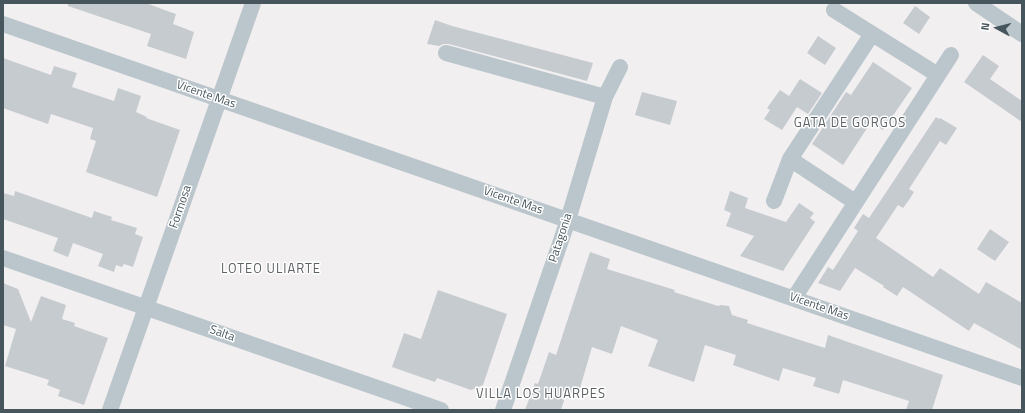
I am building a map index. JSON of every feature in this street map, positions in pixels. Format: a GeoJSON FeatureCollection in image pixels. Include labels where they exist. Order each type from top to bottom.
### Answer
{"type":"FeatureCollection","features":[{"type":"Feature","properties":{"kind":"street","name":"Formosa"},"geometry":{"type":"LineString","coordinates":[[110,410],[253,3]]}},
{"type":"Feature","properties":{"kind":"street"},"geometry":{"type":"LineString","coordinates":[[982,5],[1022,34]]}},
{"type":"Feature","properties":{"kind":"street"},"geometry":{"type":"LineString","coordinates":[[834,10],[938,75]]}},
{"type":"Feature","properties":{"kind":"street","name":"Vicente Mas"},"geometry":{"type":"LineString","coordinates":[[3,24],[1022,378]]}},
{"type":"Feature","properties":{"kind":"street"},"geometry":{"type":"LineString","coordinates":[[774,201],[790,159],[872,34]]}},
{"type":"Feature","properties":{"kind":"street"},"geometry":{"type":"LineString","coordinates":[[446,53],[606,97]]}},
{"type":"Feature","properties":{"kind":"street"},"geometry":{"type":"LineString","coordinates":[[794,298],[951,56]]}},
{"type":"Feature","properties":{"kind":"street","name":"Patagonia"},"geometry":{"type":"LineString","coordinates":[[503,410],[568,220],[606,97],[620,67]]}},
{"type":"Feature","properties":{"kind":"street"},"geometry":{"type":"LineString","coordinates":[[790,159],[856,202]]}},
{"type":"Feature","properties":{"kind":"street","name":"Salta"},"geometry":{"type":"LineString","coordinates":[[3,258],[441,410]]}},
{"type":"Feature","properties":{"kind":"building"},"geometry":{"type":"Polygon","coordinates":[[[68,3],[146,3],[176,14],[173,24],[194,32],[186,59],[147,46],[151,34],[68,6],[68,3]]]}},
{"type":"Feature","properties":{"kind":"building"},"geometry":{"type":"Polygon","coordinates":[[[915,6],[930,17],[919,34],[903,23],[915,6]]]}},
{"type":"Feature","properties":{"kind":"building"},"geometry":{"type":"Polygon","coordinates":[[[435,20],[452,26],[593,63],[587,81],[449,44],[439,46],[427,44],[435,20]]]}},
{"type":"Feature","properties":{"kind":"building"},"geometry":{"type":"Polygon","coordinates":[[[818,36],[836,48],[825,65],[807,53],[818,36]]]}},
{"type":"Feature","properties":{"kind":"building"},"geometry":{"type":"Polygon","coordinates":[[[983,55],[999,66],[990,79],[1022,101],[1022,122],[964,82],[983,55]]]}},
{"type":"Feature","properties":{"kind":"building"},"geometry":{"type":"Polygon","coordinates":[[[3,58],[51,75],[54,66],[77,73],[72,87],[114,101],[118,88],[141,96],[136,112],[147,117],[146,118],[180,130],[157,197],[86,172],[96,141],[90,139],[93,128],[51,114],[48,124],[3,108],[3,58]]]}},
{"type":"Feature","properties":{"kind":"building"},"geometry":{"type":"Polygon","coordinates":[[[873,62],[912,88],[883,130],[871,122],[843,165],[812,144],[846,92],[851,95],[873,62]]]}},
{"type":"Feature","properties":{"kind":"building"},"geometry":{"type":"Polygon","coordinates":[[[800,79],[822,93],[808,114],[797,107],[782,130],[764,119],[770,110],[767,108],[780,90],[789,96],[800,79]]]}},
{"type":"Feature","properties":{"kind":"building"},"geometry":{"type":"Polygon","coordinates":[[[642,92],[677,101],[670,125],[635,115],[642,92]]]}},
{"type":"Feature","properties":{"kind":"building"},"geometry":{"type":"Polygon","coordinates":[[[936,117],[957,128],[946,145],[940,141],[909,189],[914,192],[909,200],[903,208],[898,205],[876,238],[933,277],[940,268],[979,294],[986,282],[1022,303],[1022,350],[974,323],[969,331],[903,287],[897,296],[855,268],[840,291],[818,283],[828,267],[833,270],[858,231],[854,228],[863,214],[869,218],[936,117]]]}},
{"type":"Feature","properties":{"kind":"building"},"geometry":{"type":"Polygon","coordinates":[[[15,191],[92,218],[94,211],[112,217],[111,220],[137,228],[135,234],[143,237],[133,267],[124,264],[122,267],[116,265],[114,272],[98,266],[103,254],[73,243],[68,257],[53,251],[58,238],[3,219],[3,193],[14,196],[15,191]]]}},
{"type":"Feature","properties":{"kind":"building"},"geometry":{"type":"Polygon","coordinates":[[[730,191],[748,198],[745,208],[786,222],[799,203],[814,213],[810,218],[815,222],[783,271],[740,256],[754,236],[726,226],[731,213],[724,210],[730,191]]]}},
{"type":"Feature","properties":{"kind":"building"},"geometry":{"type":"Polygon","coordinates":[[[990,229],[1009,242],[995,261],[977,249],[990,229]]]}},
{"type":"Feature","properties":{"kind":"building"},"geometry":{"type":"Polygon","coordinates":[[[590,252],[610,259],[607,269],[675,290],[674,292],[718,306],[729,306],[732,315],[748,320],[747,323],[825,348],[828,335],[943,375],[932,410],[906,410],[909,401],[843,380],[839,394],[813,386],[816,378],[783,368],[779,381],[733,365],[736,355],[705,345],[694,382],[648,366],[658,340],[621,326],[612,354],[592,347],[578,395],[567,391],[561,410],[525,410],[535,383],[538,384],[549,352],[556,355],[590,252]]]}},
{"type":"Feature","properties":{"kind":"building"},"geometry":{"type":"Polygon","coordinates":[[[3,283],[18,289],[31,322],[41,296],[66,305],[62,319],[75,323],[74,326],[108,338],[84,405],[58,396],[60,390],[47,385],[49,380],[5,366],[16,329],[3,325],[3,283]]]}},
{"type":"Feature","properties":{"kind":"building"},"geometry":{"type":"Polygon","coordinates":[[[438,290],[507,314],[483,385],[471,390],[437,378],[435,382],[392,367],[404,333],[421,339],[438,290]]]}},
{"type":"Feature","properties":{"kind":"district","name":"GATA DE GORGOS"},"geometry":{"type":"Point","coordinates":[850,124]}},
{"type":"Feature","properties":{"kind":"district","name":"LOTEO ULIARTE"},"geometry":{"type":"Point","coordinates":[271,270]}},
{"type":"Feature","properties":{"kind":"district","name":"VILLA LOS HUARPES"},"geometry":{"type":"Point","coordinates":[541,395]}}]}
